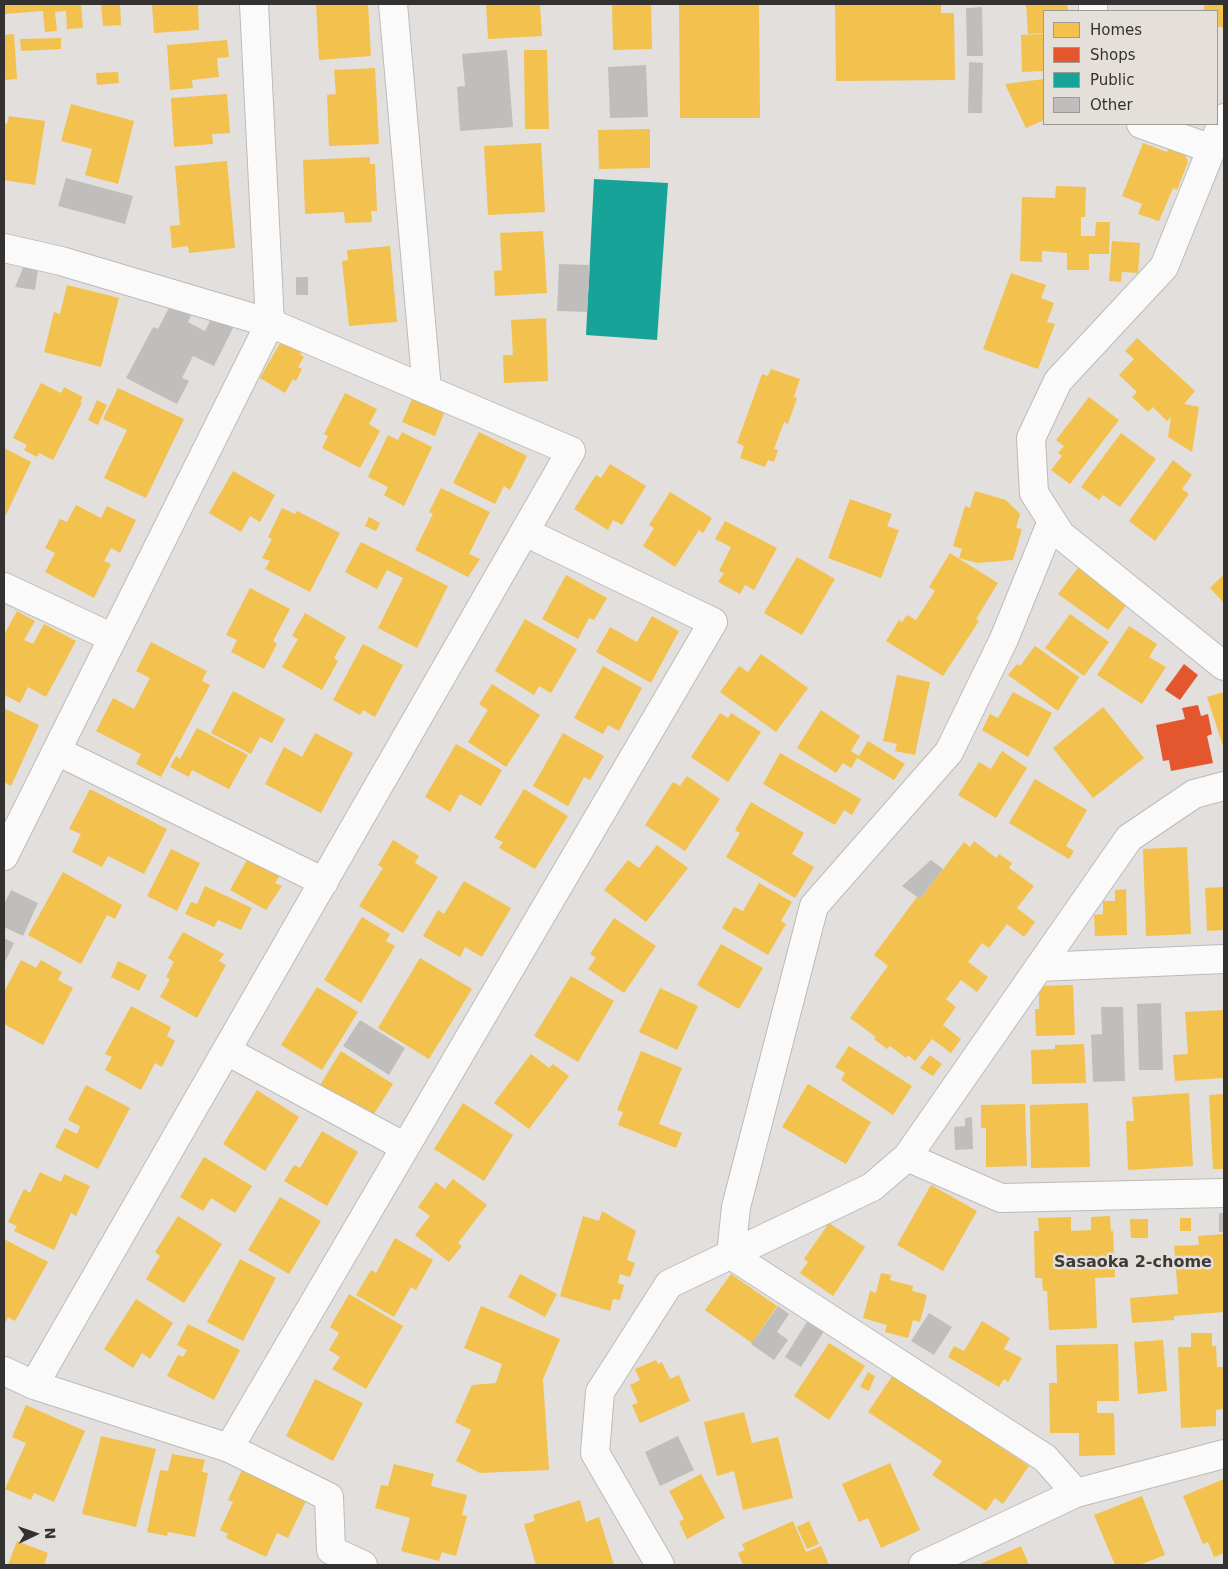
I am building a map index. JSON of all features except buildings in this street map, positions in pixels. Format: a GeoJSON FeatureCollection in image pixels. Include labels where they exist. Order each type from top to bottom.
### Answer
{"type":"FeatureCollection","features":[{"type":"Feature","properties":{"kind":"street"},"geometry":{"type":"LineString","coordinates":[[4,856],[270,323],[254,4]]}},
{"type":"Feature","properties":{"kind":"street"},"geometry":{"type":"LineString","coordinates":[[393,4],[427,390]]}},
{"type":"Feature","properties":{"kind":"street"},"geometry":{"type":"LineString","coordinates":[[1224,118],[1164,266],[1058,382],[1031,438],[1034,493],[1061,535],[1224,666]]}},
{"type":"Feature","properties":{"kind":"street"},"geometry":{"type":"LineString","coordinates":[[1144,125],[1212,149]]}},
{"type":"Feature","properties":{"kind":"street"},"geometry":{"type":"LineString","coordinates":[[4,248],[61,261],[270,323],[571,452],[34,1385]]}},
{"type":"Feature","properties":{"kind":"street"},"geometry":{"type":"LineString","coordinates":[[731,1254],[736,1207],[814,906],[949,752],[1004,639],[1052,520]]}},
{"type":"Feature","properties":{"kind":"street"},"geometry":{"type":"LineString","coordinates":[[228,1448],[713,622],[525,532]]}},
{"type":"Feature","properties":{"kind":"street"},"geometry":{"type":"LineString","coordinates":[[4,587],[112,638]]}},
{"type":"Feature","properties":{"kind":"street"},"geometry":{"type":"LineString","coordinates":[[56,750],[324,882]]}},
{"type":"Feature","properties":{"kind":"street"},"geometry":{"type":"LineString","coordinates":[[660,1565],[595,1453],[600,1392],[669,1284],[872,1187],[907,1157],[1129,838],[1194,794],[1224,786]]}},
{"type":"Feature","properties":{"kind":"street"},"geometry":{"type":"LineString","coordinates":[[1039,967],[1224,958]]}},
{"type":"Feature","properties":{"kind":"street"},"geometry":{"type":"LineString","coordinates":[[227,1051],[405,1147]]}},
{"type":"Feature","properties":{"kind":"street"},"geometry":{"type":"LineString","coordinates":[[907,1157],[1001,1198],[1224,1193]]}},
{"type":"Feature","properties":{"kind":"street"},"geometry":{"type":"LineString","coordinates":[[731,1254],[1045,1458],[1076,1493]]}},
{"type":"Feature","properties":{"kind":"street"},"geometry":{"type":"LineString","coordinates":[[4,1371],[34,1385],[228,1448],[328,1497],[328,1558],[363,1565]]}},
{"type":"Feature","properties":{"kind":"street"},"geometry":{"type":"LineString","coordinates":[[923,1565],[1076,1493],[1224,1454]]}},
{"type":"Feature","properties":{"kind":"district","name":"Sasaoka 2-chome"},"geometry":{"type":"Point","coordinates":[1133,1263]}}]}
